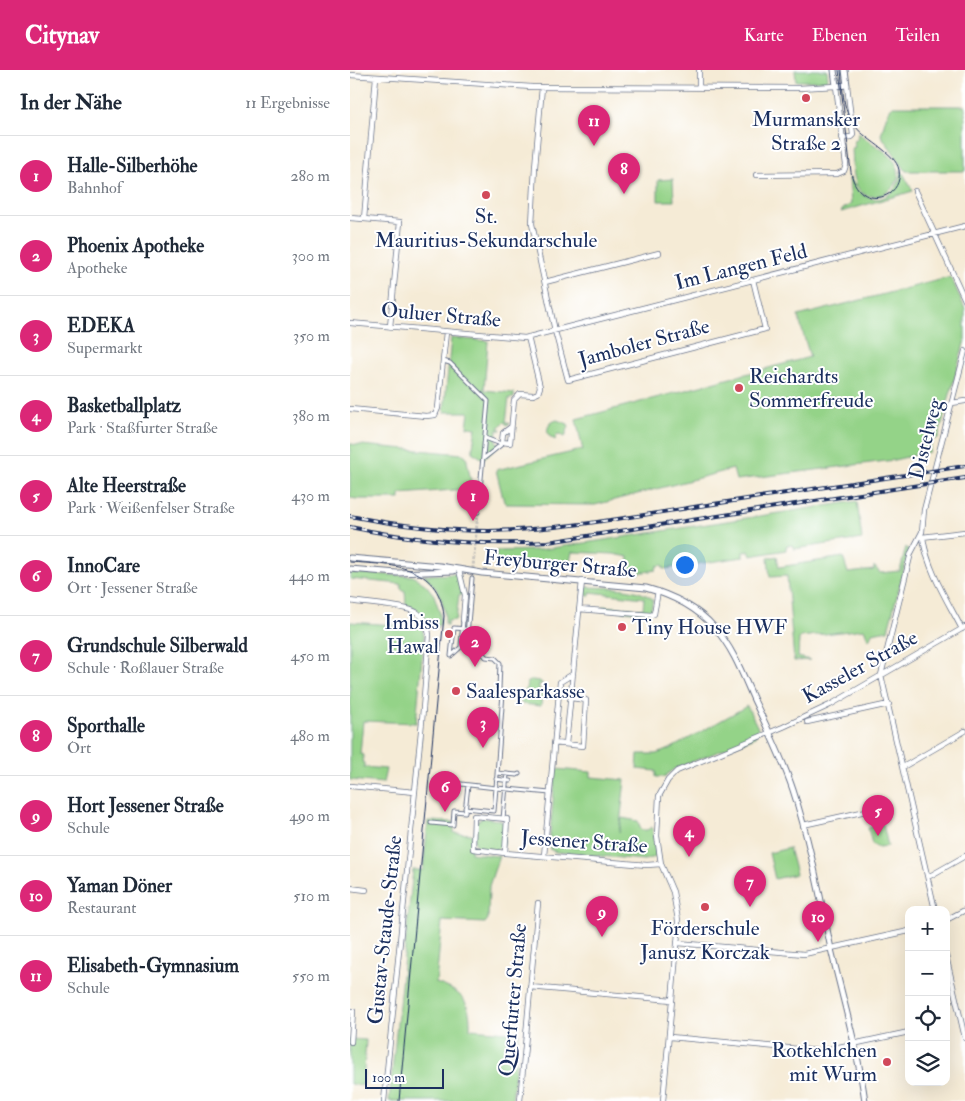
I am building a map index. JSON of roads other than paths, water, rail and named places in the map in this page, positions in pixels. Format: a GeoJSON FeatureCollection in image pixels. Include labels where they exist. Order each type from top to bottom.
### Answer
{"type":"FeatureCollection","features":[{"type":"Feature","properties":{"kind":"street"},"geometry":{"type":"LineString","coordinates":[[698,70],[699,87]]}},
{"type":"Feature","properties":{"kind":"street"},"geometry":{"type":"LineString","coordinates":[[756,175],[842,173],[845,169],[834,70]]}},
{"type":"Feature","properties":{"kind":"street"},"geometry":{"type":"LineString","coordinates":[[842,138],[852,137],[853,134],[845,70]]}},
{"type":"Feature","properties":{"kind":"street"},"geometry":{"type":"LineString","coordinates":[[350,75],[542,87],[846,85]]}},
{"type":"Feature","properties":{"kind":"street"},"geometry":{"type":"LineString","coordinates":[[364,219],[376,77]]}},
{"type":"Feature","properties":{"kind":"street","name":"Jamboler Straße"},"geometry":{"type":"LineString","coordinates":[[542,87],[532,224],[555,331],[568,380],[765,329],[753,280]]}},
{"type":"Feature","properties":{"kind":"street"},"geometry":{"type":"LineString","coordinates":[[915,191],[965,300]]}},
{"type":"Feature","properties":{"kind":"street"},"geometry":{"type":"LineString","coordinates":[[350,218],[400,222],[390,327]]}},
{"type":"Feature","properties":{"kind":"street","name":"Im Langen Feld"},"geometry":{"type":"LineString","coordinates":[[555,331],[965,226]]}},
{"type":"Feature","properties":{"kind":"street"},"geometry":{"type":"LineString","coordinates":[[545,282],[659,253]]}},
{"type":"Feature","properties":{"kind":"street","name":"Ouluer Straße"},"geometry":{"type":"LineString","coordinates":[[350,323],[515,338],[555,331]]}},
{"type":"Feature","properties":{"kind":"street"},"geometry":{"type":"LineString","coordinates":[[350,409],[426,416],[435,415],[438,408],[446,332]]}},
{"type":"Feature","properties":{"kind":"street","name":"Ouluer Straße"},"geometry":{"type":"LineString","coordinates":[[512,427],[514,400],[516,397],[520,394],[535,395],[540,387],[528,337]]}},
{"type":"Feature","properties":{"kind":"street","name":"Distelweg"},"geometry":{"type":"LineString","coordinates":[[922,537],[924,510],[965,351]]}},
{"type":"Feature","properties":{"kind":"street"},"geometry":{"type":"LineString","coordinates":[[442,361],[450,362],[488,401],[478,512]]}},
{"type":"Feature","properties":{"kind":"street"},"geometry":{"type":"LineString","coordinates":[[952,403],[965,401]]}},
{"type":"Feature","properties":{"kind":"street"},"geometry":{"type":"LineString","coordinates":[[483,460],[502,444],[485,438]]}},
{"type":"Feature","properties":{"kind":"street"},"geometry":{"type":"LineString","coordinates":[[934,906],[881,675],[911,553],[922,537],[965,532]]}},
{"type":"Feature","properties":{"kind":"street"},"geometry":{"type":"LineString","coordinates":[[922,537],[935,578],[964,628]]}},
{"type":"Feature","properties":{"kind":"street","name":"Freyburger Straße"},"geometry":{"type":"LineString","coordinates":[[350,558],[626,585],[658,591],[680,600],[698,612],[719,633],[742,671],[790,781],[803,825],[854,1044],[865,1101]]}},
{"type":"Feature","properties":{"kind":"street","name":"Freyburger Straße"},"geometry":{"type":"LineString","coordinates":[[350,569],[397,573],[459,570]]}},
{"type":"Feature","properties":{"kind":"street"},"geometry":{"type":"LineString","coordinates":[[459,570],[465,595],[463,620],[462,628],[460,647],[451,656],[454,628],[462,628],[467,629]]}},
{"type":"Feature","properties":{"kind":"street"},"geometry":{"type":"LineString","coordinates":[[465,808],[494,811],[503,692],[499,689],[500,663],[495,658],[486,657],[467,635],[472,578]]}},
{"type":"Feature","properties":{"kind":"street"},"geometry":{"type":"LineString","coordinates":[[566,744],[582,581]]}},
{"type":"Feature","properties":{"kind":"street","name":"Freyburger Straße"},"geometry":{"type":"LineString","coordinates":[[579,609],[651,615],[654,614],[658,591]]}},
{"type":"Feature","properties":{"kind":"street","name":"Gustav-Staude-Straße"},"geometry":{"type":"LineString","coordinates":[[350,601],[416,612],[424,618],[428,626],[426,671],[415,792],[384,1101]]}},
{"type":"Feature","properties":{"kind":"street","name":"Kasseler Straße"},"geometry":{"type":"LineString","coordinates":[[663,1101],[678,943],[678,920],[673,892],[662,864],[657,836],[659,796],[668,780],[677,772],[830,704],[964,628]]}},
{"type":"Feature","properties":{"kind":"street"},"geometry":{"type":"LineString","coordinates":[[544,856],[560,682],[573,674]]}},
{"type":"Feature","properties":{"kind":"street"},"geometry":{"type":"LineString","coordinates":[[554,743],[583,746],[586,700],[571,698]]}},
{"type":"Feature","properties":{"kind":"street"},"geometry":{"type":"LineString","coordinates":[[807,722],[888,704]]}},
{"type":"Feature","properties":{"kind":"street"},"geometry":{"type":"LineString","coordinates":[[903,767],[965,731]]}},
{"type":"Feature","properties":{"kind":"street"},"geometry":{"type":"LineString","coordinates":[[497,774],[519,774]]}},
{"type":"Feature","properties":{"kind":"street"},"geometry":{"type":"LineString","coordinates":[[504,819],[507,774]]}},
{"type":"Feature","properties":{"kind":"street"},"geometry":{"type":"LineString","coordinates":[[496,779],[508,780]]}},
{"type":"Feature","properties":{"kind":"street"},"geometry":{"type":"LineString","coordinates":[[435,781],[550,793]]}},
{"type":"Feature","properties":{"kind":"street"},"geometry":{"type":"LineString","coordinates":[[430,822],[453,824],[454,811],[465,812],[468,785]]}},
{"type":"Feature","properties":{"kind":"street"},"geometry":{"type":"LineString","coordinates":[[350,786],[415,792]]}},
{"type":"Feature","properties":{"kind":"street"},"geometry":{"type":"LineString","coordinates":[[803,825],[866,811]]}},
{"type":"Feature","properties":{"kind":"street","name":"Jessener Straße"},"geometry":{"type":"LineString","coordinates":[[505,853],[507,819],[474,816],[473,849],[505,853],[647,865],[662,864]]}},
{"type":"Feature","properties":{"kind":"street"},"geometry":{"type":"LineString","coordinates":[[928,877],[965,856]]}},
{"type":"Feature","properties":{"kind":"street"},"geometry":{"type":"LineString","coordinates":[[350,888],[366,890]]}},
{"type":"Feature","properties":{"kind":"street","name":"Querfurter Straße"},"geometry":{"type":"LineString","coordinates":[[520,1101],[538,903]]}},
{"type":"Feature","properties":{"kind":"street"},"geometry":{"type":"LineString","coordinates":[[950,918],[965,910]]}},
{"type":"Feature","properties":{"kind":"street"},"geometry":{"type":"LineString","coordinates":[[678,943],[804,954],[905,932]]}},
{"type":"Feature","properties":{"kind":"street"},"geometry":{"type":"LineString","coordinates":[[950,973],[965,1038]]}},
{"type":"Feature","properties":{"kind":"street"},"geometry":{"type":"LineString","coordinates":[[530,987],[672,1000]]}},
{"type":"Feature","properties":{"kind":"street"},"geometry":{"type":"LineString","coordinates":[[350,1011],[353,1011],[351,1042]]}},
{"type":"Feature","properties":{"kind":"street"},"geometry":{"type":"LineString","coordinates":[[670,1037],[820,1051],[905,1033]]}},
{"type":"Feature","properties":{"kind":"tunnel"},"geometry":{"type":"LineString","coordinates":[[472,578],[478,512]]}},
{"type":"Feature","properties":{"kind":"tram line"},"geometry":{"type":"LineString","coordinates":[[839,70],[851,172],[855,185],[862,193],[871,197],[888,194],[895,189],[899,180],[897,164],[892,157],[864,135],[852,122],[846,110],[841,70]]}},
{"type":"Feature","properties":{"kind":"tram line"},"geometry":{"type":"LineString","coordinates":[[350,562],[396,566],[423,576],[433,586],[440,599],[444,616],[399,1101]]}},
{"type":"Feature","properties":{"kind":"railway"},"geometry":{"type":"LineString","coordinates":[[350,516],[436,529],[489,531],[544,528],[626,518],[965,466]]}},
{"type":"Feature","properties":{"kind":"railway"},"geometry":{"type":"LineString","coordinates":[[350,527],[399,536],[473,543],[548,542],[965,478]]}},
{"type":"Feature","properties":{"kind":"place","name":"Murmansker Straße 2"},"geometry":{"type":"Point","coordinates":[806,98]}},
{"type":"Feature","properties":{"kind":"place","name":"Elisabeth-Gymnasium"},"geometry":{"type":"Point","coordinates":[594,146]}},
{"type":"Feature","properties":{"kind":"place","name":"Sporthalle"},"geometry":{"type":"Point","coordinates":[624,194]}},
{"type":"Feature","properties":{"kind":"place","name":"St. Mauritius-Sekundarschule"},"geometry":{"type":"Point","coordinates":[486,195]}},
{"type":"Feature","properties":{"kind":"place","name":"Reichardts Sommerfreude"},"geometry":{"type":"Point","coordinates":[739,388]}},
{"type":"Feature","properties":{"kind":"place","name":"Halle-Silberhöhe"},"geometry":{"type":"Point","coordinates":[473,521]}},
{"type":"Feature","properties":{"kind":"place","name":"Tiny House HWF"},"geometry":{"type":"Point","coordinates":[622,627]}},
{"type":"Feature","properties":{"kind":"place","name":"Imbiss Hawal"},"geometry":{"type":"Point","coordinates":[449,634]}},
{"type":"Feature","properties":{"kind":"place","name":"Phoenix Apotheke"},"geometry":{"type":"Point","coordinates":[475,667]}},
{"type":"Feature","properties":{"kind":"place","name":"Saalesparkasse"},"geometry":{"type":"Point","coordinates":[456,691]}},
{"type":"Feature","properties":{"kind":"place","name":"EDEKA"},"geometry":{"type":"Point","coordinates":[483,748]}},
{"type":"Feature","properties":{"kind":"place","name":"InnoCare"},"geometry":{"type":"Point","coordinates":[445,812]}},
{"type":"Feature","properties":{"kind":"place","name":"Alte Heerstraße"},"geometry":{"type":"Point","coordinates":[878,836]}},
{"type":"Feature","properties":{"kind":"place","name":"Basketballplatz"},"geometry":{"type":"Point","coordinates":[689,857]}},
{"type":"Feature","properties":{"kind":"place","name":"Förderschule Janusz Korczak"},"geometry":{"type":"Point","coordinates":[705,907]}},
{"type":"Feature","properties":{"kind":"place","name":"Grundschule Silberwald"},"geometry":{"type":"Point","coordinates":[750,907]}},
{"type":"Feature","properties":{"kind":"place","name":"Hort Jessener Straße"},"geometry":{"type":"Point","coordinates":[602,937]}},
{"type":"Feature","properties":{"kind":"place","name":"Yaman Döner"},"geometry":{"type":"Point","coordinates":[818,942]}},
{"type":"Feature","properties":{"kind":"place","name":"Rotkehlchen mit Wurm"},"geometry":{"type":"Point","coordinates":[887,1062]}}]}
